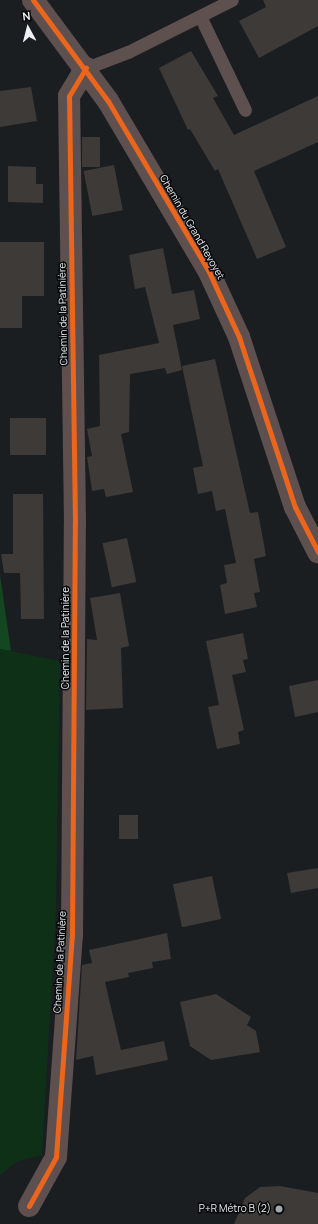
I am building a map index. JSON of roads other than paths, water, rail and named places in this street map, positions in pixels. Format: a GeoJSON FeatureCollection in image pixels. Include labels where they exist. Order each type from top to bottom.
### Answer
{"type":"FeatureCollection","features":[{"type":"Feature","properties":{"kind":"street","name":"Chemin du Grand Revoyet"},"geometry":{"type":"LineString","coordinates":[[33,0],[86,68],[209,272],[239,337],[295,507],[318,552]]}},
{"type":"Feature","properties":{"kind":"street","name":"Chemin de la Patinière"},"geometry":{"type":"LineString","coordinates":[[29,1206],[56,1157],[72,936],[75,523],[69,96],[86,68]]}},
{"type":"Feature","properties":{"kind":"lane"},"geometry":{"type":"LineString","coordinates":[[86,68],[128,52],[232,0]]}},
{"type":"Feature","properties":{"kind":"lane"},"geometry":{"type":"LineString","coordinates":[[200,16],[245,110]]}},
{"type":"Feature","properties":{"kind":"place","name":"P+R Métro B (2)"},"geometry":{"type":"Point","coordinates":[279,1209]}}]}
